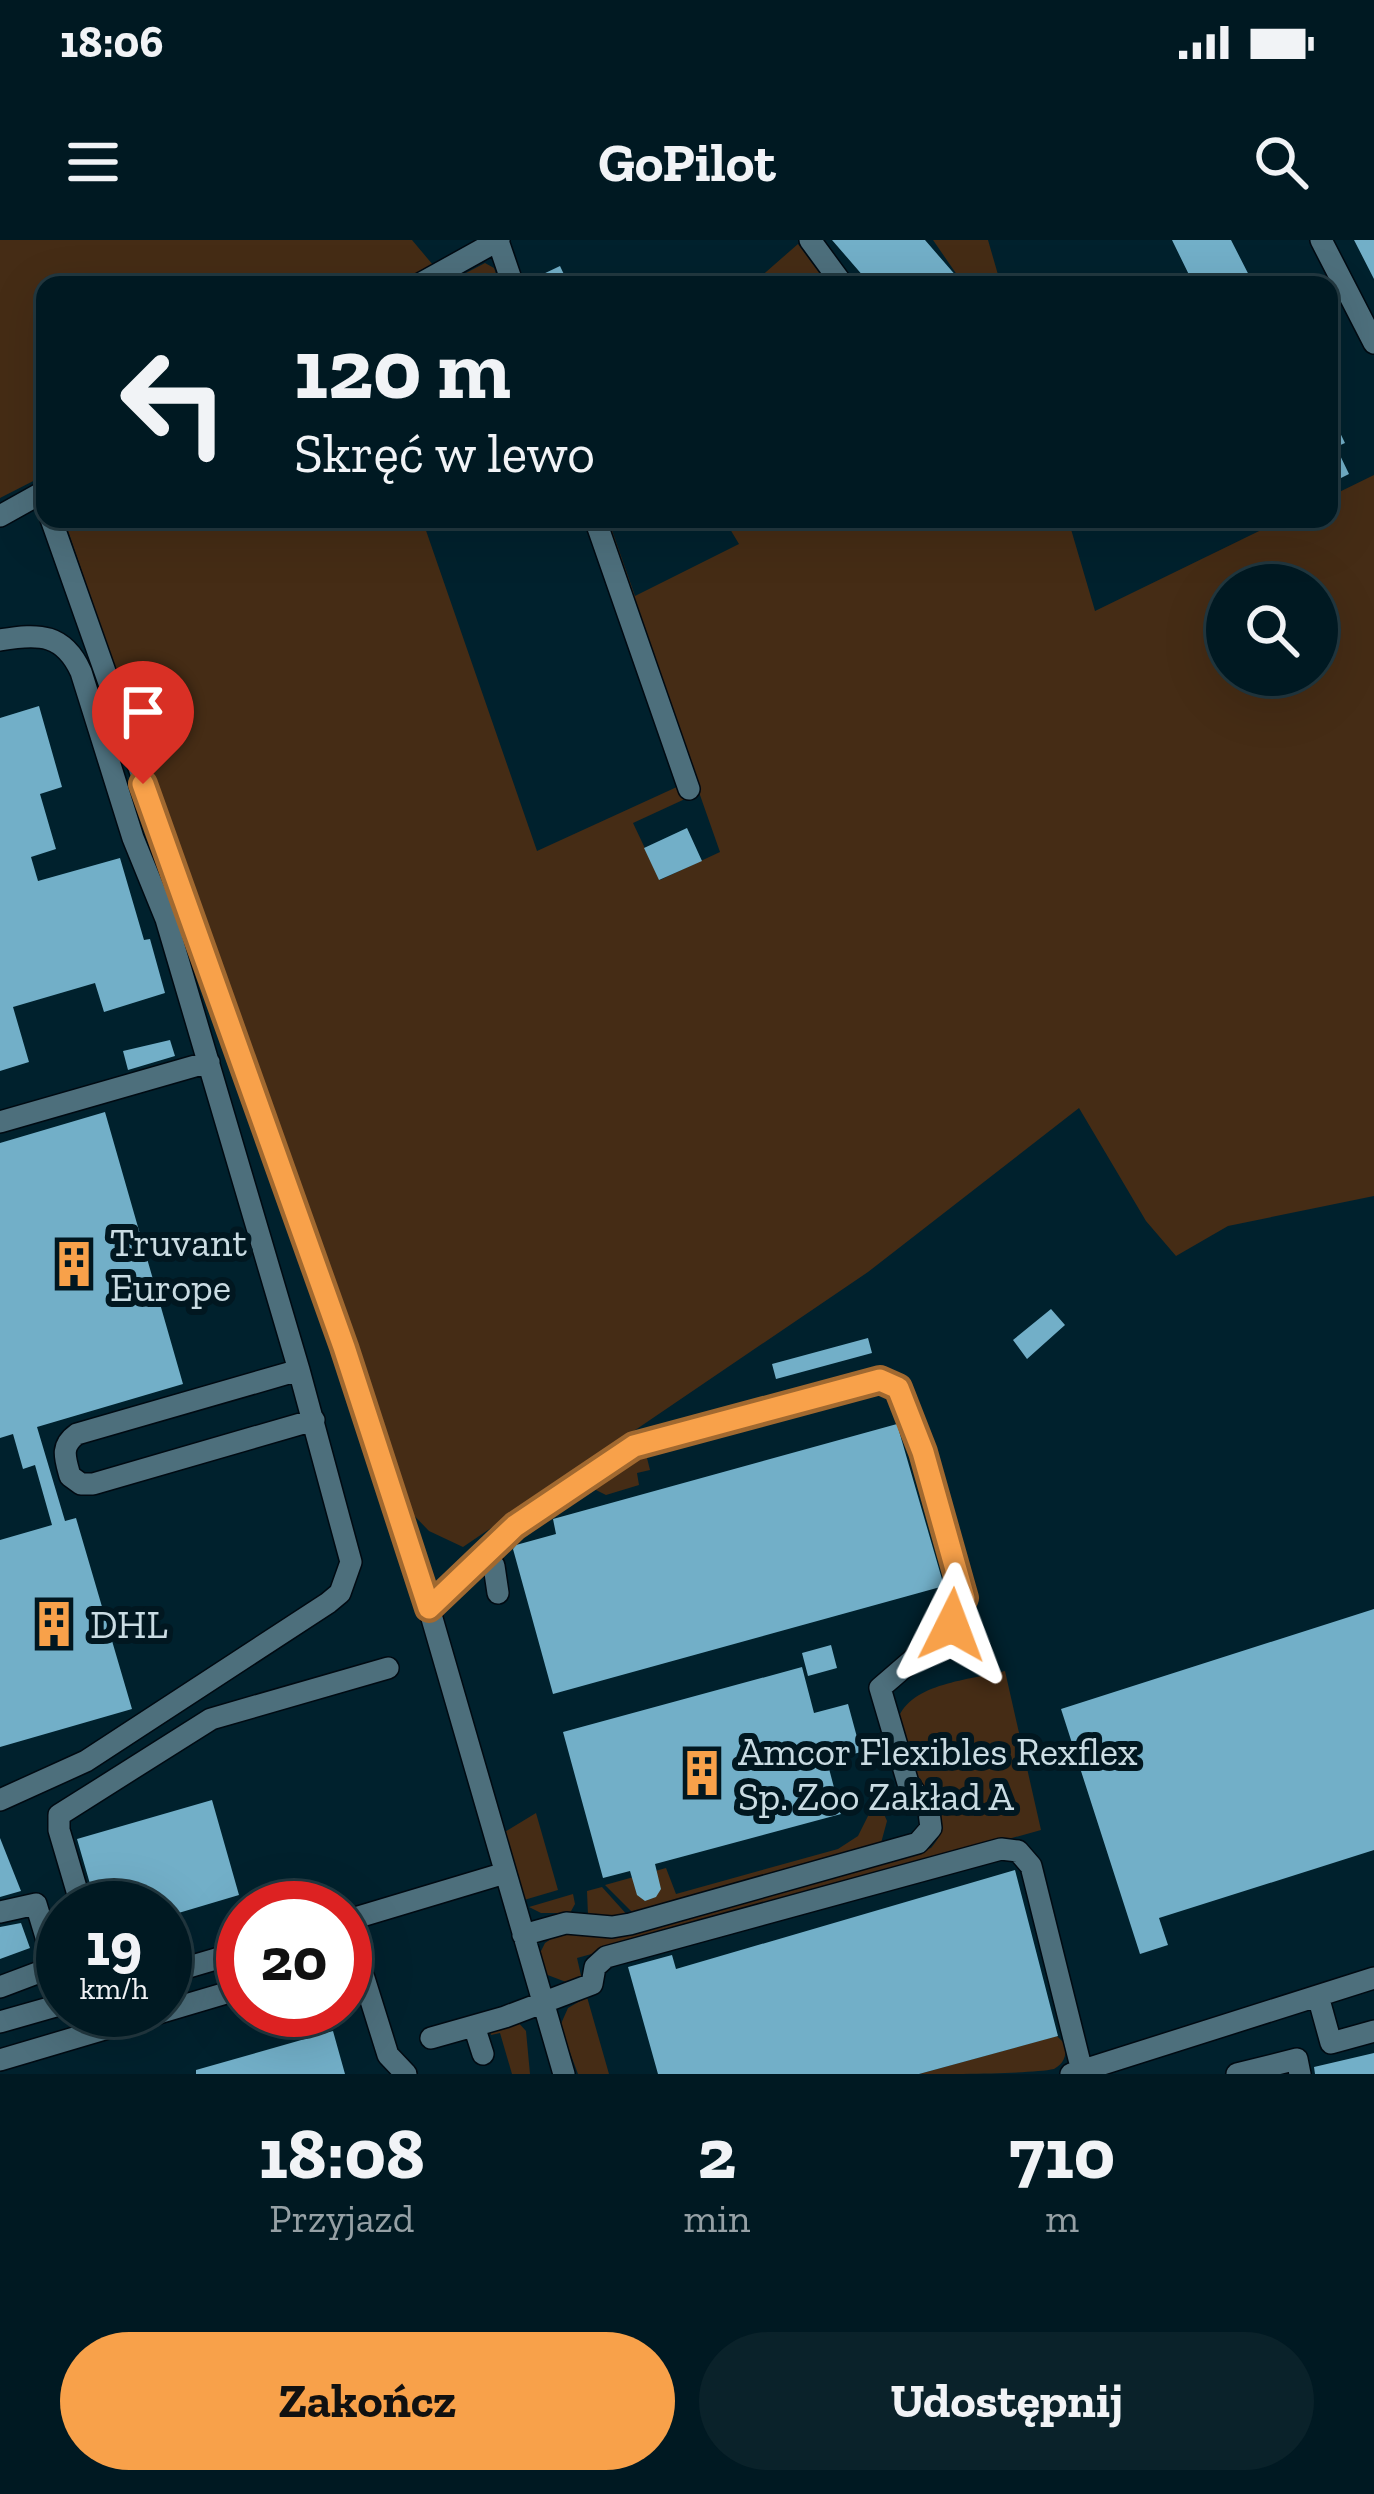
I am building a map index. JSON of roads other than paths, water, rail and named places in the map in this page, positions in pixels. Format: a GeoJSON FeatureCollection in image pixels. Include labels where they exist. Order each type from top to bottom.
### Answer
{"type":"FeatureCollection","features":[{"type":"Feature","properties":{"kind":"street"},"geometry":{"type":"LineString","coordinates":[[434,276],[498,240],[510,276]]}},
{"type":"Feature","properties":{"kind":"street"},"geometry":{"type":"LineString","coordinates":[[810,240],[836,276]]}},
{"type":"Feature","properties":{"kind":"street"},"geometry":{"type":"LineString","coordinates":[[1321,240],[1374,343]]}},
{"type":"Feature","properties":{"kind":"street"},"geometry":{"type":"LineString","coordinates":[[0,516],[36,499]]}},
{"type":"Feature","properties":{"kind":"street"},"geometry":{"type":"LineString","coordinates":[[54,528],[344,1347],[429,1608],[564,2074]]}},
{"type":"Feature","properties":{"kind":"street"},"geometry":{"type":"LineString","coordinates":[[598,528],[689,789]]}},
{"type":"Feature","properties":{"kind":"street"},"geometry":{"type":"LineString","coordinates":[[0,640],[34,637],[70,649],[133,838],[166,919],[350,1548],[348,1579],[340,1593],[86,1761],[0,1800]]}},
{"type":"Feature","properties":{"kind":"street"},"geometry":{"type":"LineString","coordinates":[[0,1122],[208,1062]]}},
{"type":"Feature","properties":{"kind":"street"},"geometry":{"type":"LineString","coordinates":[[299,1370],[77,1434],[63,1452],[70,1476],[81,1484],[93,1484],[314,1420]]}},
{"type":"Feature","properties":{"kind":"street"},"geometry":{"type":"LineString","coordinates":[[429,1608],[515,1526],[634,1446],[880,1380],[894,1384],[907,1403],[964,1598],[952,1625],[880,1688],[908,1783],[931,1820],[931,1828],[918,1844],[616,1927],[566,1923],[523,1936]]}},
{"type":"Feature","properties":{"kind":"street"},"geometry":{"type":"LineString","coordinates":[[476,1562],[494,1566],[499,1593]]}},
{"type":"Feature","properties":{"kind":"street"},"geometry":{"type":"LineString","coordinates":[[74,1881],[59,1815],[211,1720],[388,1668]]}},
{"type":"Feature","properties":{"kind":"street"},"geometry":{"type":"LineString","coordinates":[[431,2038],[469,2021],[505,2018],[592,1984],[595,1966],[606,1957],[1001,1849],[1018,1851],[1031,1866],[1076,2072],[1126,2065],[1374,1978]]}},
{"type":"Feature","properties":{"kind":"street"},"geometry":{"type":"LineString","coordinates":[[372,1913],[505,1873]]}},
{"type":"Feature","properties":{"kind":"street"},"geometry":{"type":"LineString","coordinates":[[0,1912],[36,1904],[52,1957],[45,1970],[0,1987]]}},
{"type":"Feature","properties":{"kind":"street"},"geometry":{"type":"LineString","coordinates":[[0,2060],[216,1996]]}},
{"type":"Feature","properties":{"kind":"street"},"geometry":{"type":"LineString","coordinates":[[1318,1996],[1331,2043],[1374,2031]]}},
{"type":"Feature","properties":{"kind":"street"},"geometry":{"type":"LineString","coordinates":[[372,2008],[388,2055],[406,2074]]}},
{"type":"Feature","properties":{"kind":"street"},"geometry":{"type":"LineString","coordinates":[[0,2022],[36,2012]]}},
{"type":"Feature","properties":{"kind":"street"},"geometry":{"type":"LineString","coordinates":[[469,2021],[483,2054]]}},
{"type":"Feature","properties":{"kind":"street"},"geometry":{"type":"LineString","coordinates":[[1237,2074],[1297,2059],[1300,2074]]}},
{"type":"Feature","properties":{"kind":"place","name":"Truvant Europe"},"geometry":{"type":"Point","coordinates":[74,1264]}},
{"type":"Feature","properties":{"kind":"place","name":"DHL"},"geometry":{"type":"Point","coordinates":[54,1624]}},
{"type":"Feature","properties":{"kind":"place","name":"Amcor Flexibles Rexflex Sp. Zoo Zakład A"},"geometry":{"type":"Point","coordinates":[702,1773]}}]}
